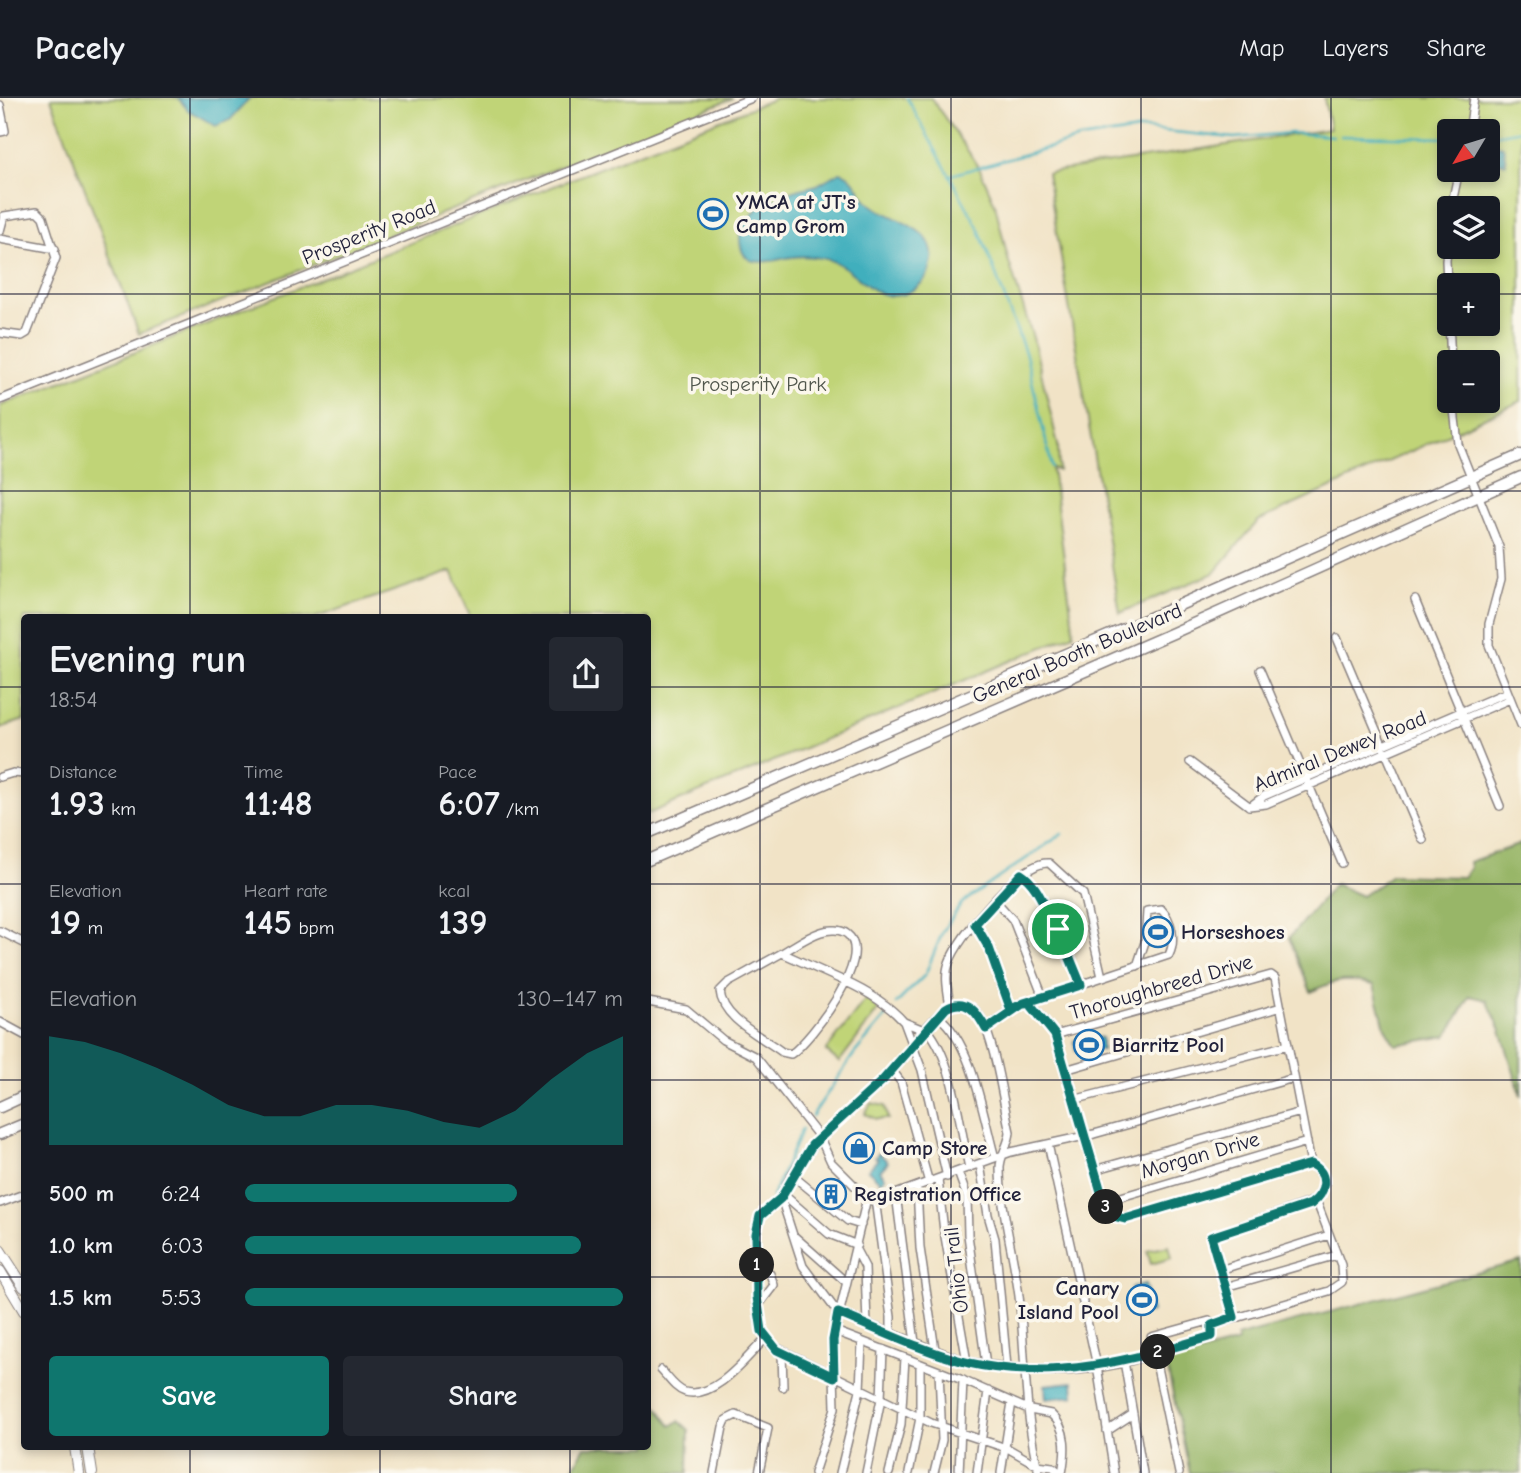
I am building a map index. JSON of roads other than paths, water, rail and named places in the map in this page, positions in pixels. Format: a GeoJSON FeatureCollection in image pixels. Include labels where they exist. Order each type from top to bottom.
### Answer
{"type":"FeatureCollection","features":[{"type":"Feature","properties":{"kind":"highway","name":"General Booth Boulevard"},"geometry":{"type":"LineString","coordinates":[[651,832],[1166,611],[1521,454]]}},
{"type":"Feature","properties":{"kind":"highway","name":"General Booth Boulevard"},"geometry":{"type":"LineString","coordinates":[[651,859],[1173,633],[1521,477]]}},
{"type":"Feature","properties":{"kind":"highway"},"geometry":{"type":"LineString","coordinates":[[0,1107],[21,1098]]}},
{"type":"Feature","properties":{"kind":"highway"},"geometry":{"type":"LineString","coordinates":[[0,1134],[21,1125]]}},
{"type":"Feature","properties":{"kind":"main road"},"geometry":{"type":"LineString","coordinates":[[0,1250],[21,1282]]}},
{"type":"Feature","properties":{"kind":"main road"},"geometry":{"type":"LineString","coordinates":[[0,1271],[21,1306]]}},
{"type":"Feature","properties":{"kind":"main road"},"geometry":{"type":"LineString","coordinates":[[75,1450],[79,1473]]}},
{"type":"Feature","properties":{"kind":"main road"},"geometry":{"type":"LineString","coordinates":[[88,1450],[92,1473]]}},
{"type":"Feature","properties":{"kind":"street","name":"Prosperity Road"},"geometry":{"type":"LineString","coordinates":[[0,400],[752,98]]}},
{"type":"Feature","properties":{"kind":"street"},"geometry":{"type":"LineString","coordinates":[[1471,119],[1474,98]]}},
{"type":"Feature","properties":{"kind":"street"},"geometry":{"type":"LineString","coordinates":[[0,104],[5,131],[0,132]]}},
{"type":"Feature","properties":{"kind":"street"},"geometry":{"type":"LineString","coordinates":[[0,231],[4,216],[37,211],[43,217],[57,258],[27,333],[22,336],[0,333]]}},
{"type":"Feature","properties":{"kind":"street"},"geometry":{"type":"LineString","coordinates":[[0,239],[55,249]]}},
{"type":"Feature","properties":{"kind":"street"},"geometry":{"type":"LineString","coordinates":[[1446,259],[1450,350]]}},
{"type":"Feature","properties":{"kind":"street"},"geometry":{"type":"LineString","coordinates":[[1454,413],[1458,444],[1496,537],[1502,562],[1489,624],[1489,645],[1521,725]]}},
{"type":"Feature","properties":{"kind":"street"},"geometry":{"type":"LineString","coordinates":[[1415,600],[1500,806]]}},
{"type":"Feature","properties":{"kind":"street"},"geometry":{"type":"LineString","coordinates":[[1337,638],[1423,840]]}},
{"type":"Feature","properties":{"kind":"street"},"geometry":{"type":"LineString","coordinates":[[1260,670],[1342,863]]}},
{"type":"Feature","properties":{"kind":"street","name":"Admiral Dewey Road"},"geometry":{"type":"LineString","coordinates":[[1190,762],[1249,806],[1264,796],[1308,782],[1508,696]]}},
{"type":"Feature","properties":{"kind":"street"},"geometry":{"type":"LineString","coordinates":[[0,777],[21,774]]}},
{"type":"Feature","properties":{"kind":"street"},"geometry":{"type":"LineString","coordinates":[[950,1006],[946,971],[949,962],[995,900],[1021,874],[1035,865],[1049,863],[1083,894],[1102,977]]}},
{"type":"Feature","properties":{"kind":"street"},"geometry":{"type":"LineString","coordinates":[[1021,874],[1032,883],[1045,912],[1058,929],[1081,985]]}},
{"type":"Feature","properties":{"kind":"street"},"geometry":{"type":"LineString","coordinates":[[995,900],[1013,920],[1043,997]]}},
{"type":"Feature","properties":{"kind":"street"},"geometry":{"type":"LineString","coordinates":[[986,1029],[1024,1003],[1081,985],[1102,977],[1137,966],[1169,955],[1173,947],[1170,921],[1160,909],[1147,911],[1145,942],[1137,966]]}},
{"type":"Feature","properties":{"kind":"street"},"geometry":{"type":"LineString","coordinates":[[975,924],[989,948],[1011,1010]]}},
{"type":"Feature","properties":{"kind":"street"},"geometry":{"type":"LineString","coordinates":[[837,930],[848,934],[854,944],[855,963],[848,982],[791,1054],[782,1052],[728,1012],[721,1001],[720,991],[729,983],[782,953],[821,932],[837,930]]}},
{"type":"Feature","properties":{"kind":"street"},"geometry":{"type":"LineString","coordinates":[[0,931],[21,942]]}},
{"type":"Feature","properties":{"kind":"street"},"geometry":{"type":"LineString","coordinates":[[782,953],[873,996],[904,1022],[926,1030],[936,1040],[946,1066],[969,1168]]}},
{"type":"Feature","properties":{"kind":"street","name":"Thoroughbreed Drive"},"geometry":{"type":"LineString","coordinates":[[1104,1202],[1055,1035],[1264,976],[1275,978],[1311,1164],[1323,1175],[1325,1184],[1316,1200]]}},
{"type":"Feature","properties":{"kind":"street"},"geometry":{"type":"LineString","coordinates":[[651,1003],[686,1009],[723,1040],[756,1056],[820,1138],[831,1162],[871,1199],[891,1333]]}},
{"type":"Feature","properties":{"kind":"street"},"geometry":{"type":"LineString","coordinates":[[835,1331],[963,1380],[1030,1410],[1044,1411],[1059,1421],[1063,1431],[1065,1455],[1061,1473],[1053,1467],[1038,1469],[1005,1447],[920,1418],[782,1352],[765,1339],[758,1306],[760,1216],[782,1196],[792,1175],[820,1138],[892,1070],[938,1016],[950,1006],[961,1003],[972,1009],[986,1029],[1010,1132],[1009,1144],[999,1157]]}},
{"type":"Feature","properties":{"kind":"street"},"geometry":{"type":"LineString","coordinates":[[1024,1003],[1036,1009],[1055,1035]]}},
{"type":"Feature","properties":{"kind":"street"},"geometry":{"type":"LineString","coordinates":[[1065,1070],[1281,1007]]}},
{"type":"Feature","properties":{"kind":"street"},"geometry":{"type":"LineString","coordinates":[[938,1016],[952,1029],[963,1049],[999,1157],[1019,1292],[1038,1469]]}},
{"type":"Feature","properties":{"kind":"street"},"geometry":{"type":"LineString","coordinates":[[0,1022],[21,1033]]}},
{"type":"Feature","properties":{"kind":"street"},"geometry":{"type":"LineString","coordinates":[[904,1022],[922,1070],[943,1178],[944,1231],[967,1362]]}},
{"type":"Feature","properties":{"kind":"street"},"geometry":{"type":"LineString","coordinates":[[1073,1100],[1288,1045]]}},
{"type":"Feature","properties":{"kind":"street"},"geometry":{"type":"LineString","coordinates":[[892,1070],[901,1082],[929,1183]]}},
{"type":"Feature","properties":{"kind":"street"},"geometry":{"type":"LineString","coordinates":[[871,1199],[896,1194],[999,1157],[1294,1078]]}},
{"type":"Feature","properties":{"kind":"street"},"geometry":{"type":"LineString","coordinates":[[1094,1170],[1301,1112]]}},
{"type":"Feature","properties":{"kind":"street","name":"Morgan Drive"},"geometry":{"type":"LineString","coordinates":[[1104,1202],[1307,1142]]}},
{"type":"Feature","properties":{"kind":"street"},"geometry":{"type":"LineString","coordinates":[[1048,1144],[1097,1366],[1114,1473]]}},
{"type":"Feature","properties":{"kind":"street"},"geometry":{"type":"LineString","coordinates":[[980,1164],[988,1215],[995,1239],[1007,1367]]}},
{"type":"Feature","properties":{"kind":"street"},"geometry":{"type":"LineString","coordinates":[[1104,1202],[1113,1216],[1125,1219],[1311,1164]]}},
{"type":"Feature","properties":{"kind":"street","name":"Ohio Trail"},"geometry":{"type":"LineString","coordinates":[[958,1172],[967,1197],[968,1235],[986,1365]]}},
{"type":"Feature","properties":{"kind":"street"},"geometry":{"type":"LineString","coordinates":[[792,1175],[848,1221],[861,1225]]}},
{"type":"Feature","properties":{"kind":"street"},"geometry":{"type":"LineString","coordinates":[[917,1187],[920,1248],[935,1350]]}},
{"type":"Feature","properties":{"kind":"street"},"geometry":{"type":"LineString","coordinates":[[896,1194],[915,1343]]}},
{"type":"Feature","properties":{"kind":"street"},"geometry":{"type":"LineString","coordinates":[[0,1203],[21,1195]]}},
{"type":"Feature","properties":{"kind":"street"},"geometry":{"type":"LineString","coordinates":[[782,1196],[790,1232],[803,1266],[838,1313],[967,1362],[1048,1372],[1097,1366],[1151,1354],[1212,1336],[1212,1325],[1209,1321],[1151,1337],[1151,1354],[1179,1473]]}},
{"type":"Feature","properties":{"kind":"street"},"geometry":{"type":"LineString","coordinates":[[782,1196],[829,1234],[857,1247],[865,1267],[867,1325]]}},
{"type":"Feature","properties":{"kind":"street"},"geometry":{"type":"LineString","coordinates":[[814,1473],[835,1408],[835,1331],[838,1313],[861,1225],[871,1199]]}},
{"type":"Feature","properties":{"kind":"street"},"geometry":{"type":"LineString","coordinates":[[1212,1325],[1337,1287],[1342,1275],[1316,1200],[1211,1237],[1234,1317]]}},
{"type":"Feature","properties":{"kind":"street"},"geometry":{"type":"LineString","coordinates":[[790,1232],[815,1258],[846,1282]]}},
{"type":"Feature","properties":{"kind":"street"},"geometry":{"type":"LineString","coordinates":[[1220,1270],[1329,1235]]}},
{"type":"Feature","properties":{"kind":"street"},"geometry":{"type":"LineString","coordinates":[[1225,1287],[1337,1255]]}},
{"type":"Feature","properties":{"kind":"street"},"geometry":{"type":"LineString","coordinates":[[757,1264],[770,1273],[774,1285],[771,1293],[758,1306]]}},
{"type":"Feature","properties":{"kind":"street"},"geometry":{"type":"LineString","coordinates":[[661,1370],[678,1389],[687,1393],[698,1391],[711,1387],[730,1373],[765,1339]]}},
{"type":"Feature","properties":{"kind":"street"},"geometry":{"type":"LineString","coordinates":[[840,1473],[860,1390],[862,1342]]}},
{"type":"Feature","properties":{"kind":"street"},"geometry":{"type":"LineString","coordinates":[[866,1473],[881,1399],[883,1349]]}},
{"type":"Feature","properties":{"kind":"street"},"geometry":{"type":"LineString","coordinates":[[782,1352],[783,1387]]}},
{"type":"Feature","properties":{"kind":"street"},"geometry":{"type":"LineString","coordinates":[[889,1473],[902,1409],[905,1358]]}},
{"type":"Feature","properties":{"kind":"street"},"geometry":{"type":"LineString","coordinates":[[1124,1361],[1143,1473]]}},
{"type":"Feature","properties":{"kind":"street"},"geometry":{"type":"LineString","coordinates":[[909,1473],[920,1418],[920,1364]]}},
{"type":"Feature","properties":{"kind":"street"},"geometry":{"type":"LineString","coordinates":[[934,1473],[942,1440],[939,1371]]}},
{"type":"Feature","properties":{"kind":"street"},"geometry":{"type":"LineString","coordinates":[[959,1473],[963,1380]]}},
{"type":"Feature","properties":{"kind":"street"},"geometry":{"type":"LineString","coordinates":[[977,1473],[988,1391]]}},
{"type":"Feature","properties":{"kind":"street"},"geometry":{"type":"LineString","coordinates":[[1002,1473],[1012,1402]]}},
{"type":"Feature","properties":{"kind":"street"},"geometry":{"type":"LineString","coordinates":[[1107,1431],[1133,1414]]}},
{"type":"Feature","properties":{"kind":"street"},"geometry":{"type":"LineString","coordinates":[[714,1473],[723,1427],[726,1420],[736,1415],[768,1428],[759,1473]]}},
{"type":"Feature","properties":{"kind":"water"},"geometry":{"type":"Polygon","coordinates":[[[178,98],[250,98],[230,120],[216,126],[188,110],[178,98]]]}},
{"type":"Feature","properties":{"kind":"water"},"geometry":{"type":"Polygon","coordinates":[[[1500,145],[1503,146],[1506,163],[1500,162],[1500,145]]]}},
{"type":"Feature","properties":{"kind":"water"},"geometry":{"type":"Polygon","coordinates":[[[840,172],[854,181],[872,205],[914,228],[930,245],[932,255],[929,273],[922,283],[909,292],[896,296],[876,291],[830,260],[802,256],[765,262],[749,259],[744,254],[740,233],[758,207],[793,191],[817,185],[840,172]]]}},
{"type":"Feature","properties":{"kind":"water","name":"Biarritz Pool"},"geometry":{"type":"Polygon","coordinates":[[[1087,1037],[1102,1038],[1102,1050],[1087,1050],[1082,1054],[1076,1051],[1074,1041],[1087,1037]]]}},
{"type":"Feature","properties":{"kind":"water"},"geometry":{"type":"Polygon","coordinates":[[[879,1153],[888,1162],[880,1171],[885,1177],[881,1182],[868,1170],[878,1159],[875,1157],[879,1153]]]}},
{"type":"Feature","properties":{"kind":"water","name":"Canary Island Pool"},"geometry":{"type":"Polygon","coordinates":[[[1145,1285],[1152,1312],[1138,1315],[1131,1288],[1145,1285]]]}},
{"type":"Feature","properties":{"kind":"water"},"geometry":{"type":"Polygon","coordinates":[[[1073,1382],[1074,1396],[1046,1399],[1045,1385],[1073,1382]]]}},
{"type":"Feature","properties":{"kind":"waterway"},"geometry":{"type":"LineString","coordinates":[[907,98],[978,227],[1026,355],[1052,467]]}},
{"type":"Feature","properties":{"kind":"waterway"},"geometry":{"type":"LineString","coordinates":[[951,175],[1080,139],[1144,129],[1234,138],[1292,133],[1333,136]]}},
{"type":"Feature","properties":{"kind":"waterway"},"geometry":{"type":"LineString","coordinates":[[1500,134],[1521,130]]}},
{"type":"Feature","properties":{"kind":"waterway"},"geometry":{"type":"LineString","coordinates":[[1341,136],[1437,138]]}},
{"type":"Feature","properties":{"kind":"waterway"},"geometry":{"type":"LineString","coordinates":[[896,1004],[925,975],[943,931],[962,903],[1062,834]]}},
{"type":"Feature","properties":{"kind":"waterway"},"geometry":{"type":"LineString","coordinates":[[812,1116],[854,1054],[888,1014]]}},
{"type":"Feature","properties":{"kind":"waterway"},"geometry":{"type":"LineString","coordinates":[[772,1197],[802,1129]]}},
{"type":"Feature","properties":{"kind":"place","name":"YMCA at JT's Camp Grom"},"geometry":{"type":"Point","coordinates":[713,214]}},
{"type":"Feature","properties":{"kind":"place","name":"Horseshoes"},"geometry":{"type":"Point","coordinates":[1158,932]}},
{"type":"Feature","properties":{"kind":"place","name":"Biarritz Pool"},"geometry":{"type":"Point","coordinates":[1089,1045]}},
{"type":"Feature","properties":{"kind":"place","name":"Camp Store"},"geometry":{"type":"Point","coordinates":[859,1148]}},
{"type":"Feature","properties":{"kind":"place","name":"Registration Office"},"geometry":{"type":"Point","coordinates":[831,1194]}},
{"type":"Feature","properties":{"kind":"place","name":"Canary Island Pool"},"geometry":{"type":"Point","coordinates":[1142,1300]}},
{"type":"Feature","properties":{"kind":"park label","name":"Prosperity Park"},"geometry":{"type":"Point","coordinates":[758,384]}}]}
